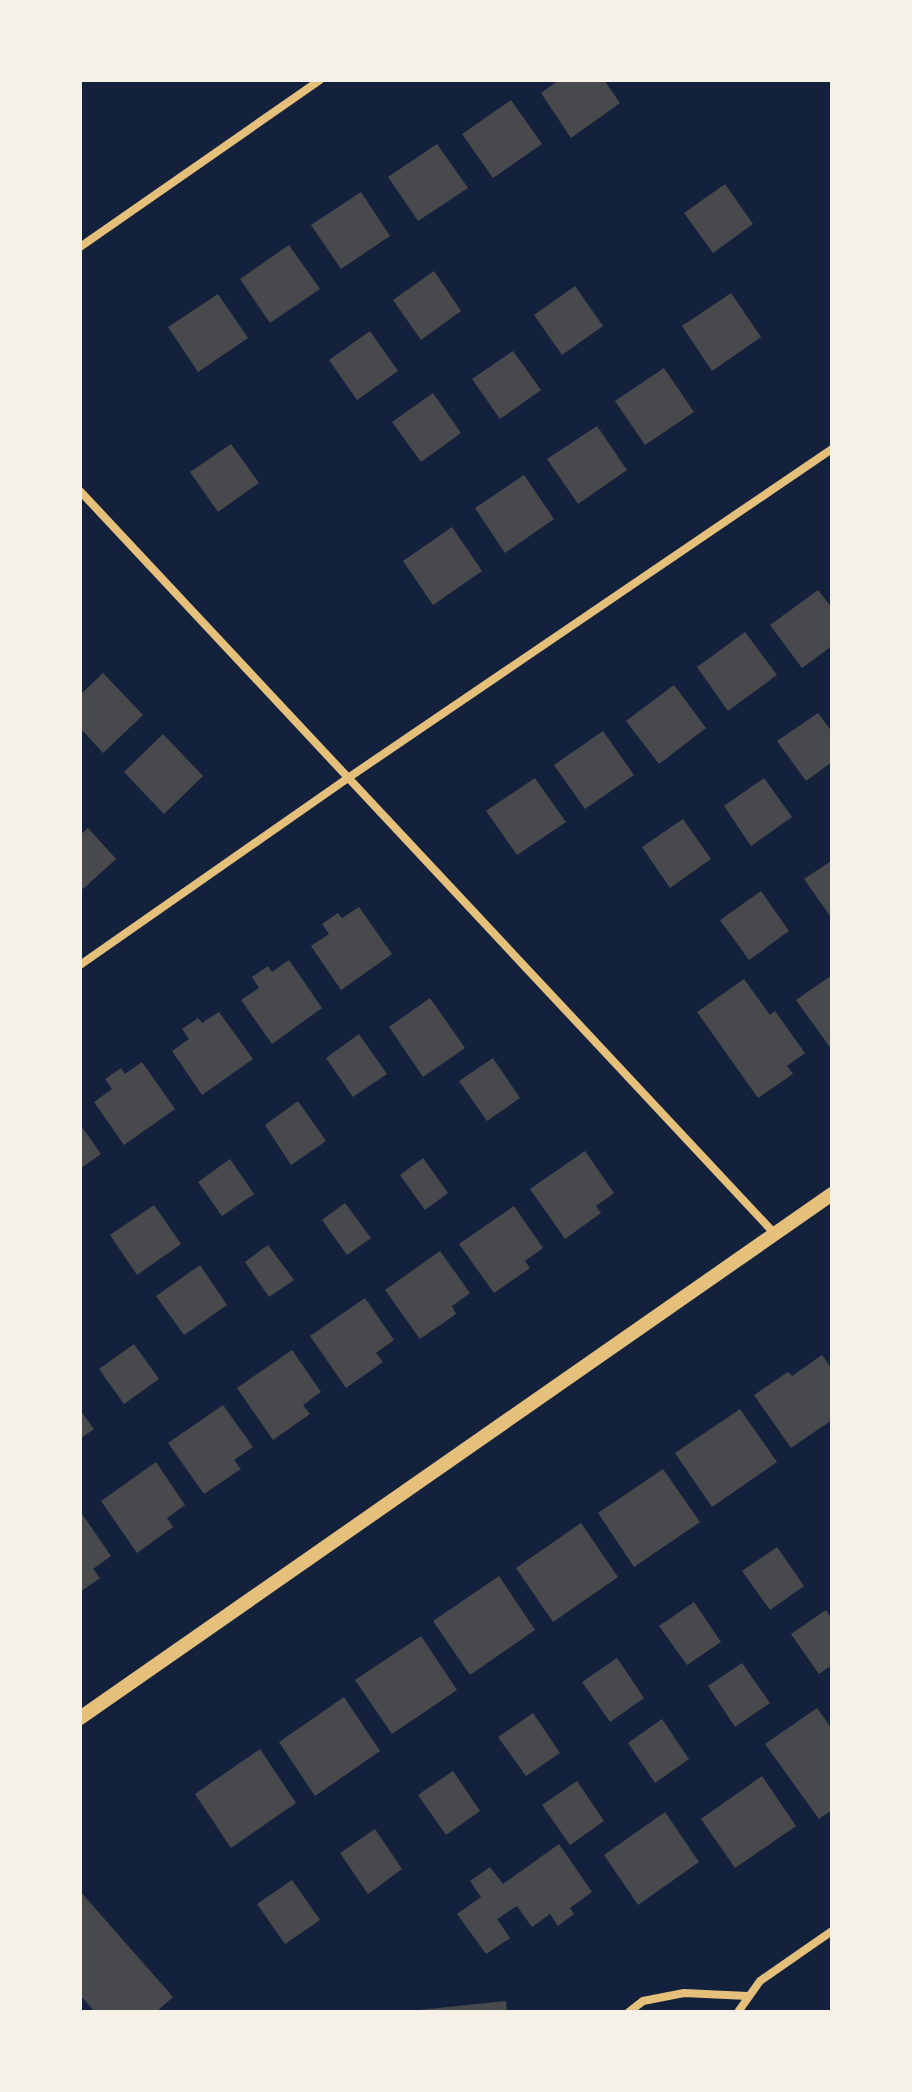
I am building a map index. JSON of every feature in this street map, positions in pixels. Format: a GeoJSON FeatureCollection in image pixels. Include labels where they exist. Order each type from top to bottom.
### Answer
{"type":"FeatureCollection","features":[{"type":"Feature","properties":{"kind":"street"},"geometry":{"type":"LineString","coordinates":[[80,247],[320,80]]}},
{"type":"Feature","properties":{"kind":"street"},"geometry":{"type":"LineString","coordinates":[[80,965],[348,778],[832,449]]}},
{"type":"Feature","properties":{"kind":"street"},"geometry":{"type":"LineString","coordinates":[[80,491],[775,1234]]}},
{"type":"Feature","properties":{"kind":"street"},"geometry":{"type":"LineString","coordinates":[[80,1718],[832,1194]]}},
{"type":"Feature","properties":{"kind":"street"},"geometry":{"type":"LineString","coordinates":[[738,2012],[760,1981],[832,1931]]}},
{"type":"Feature","properties":{"kind":"street"},"geometry":{"type":"LineString","coordinates":[[629,2012],[643,2001],[684,1993],[748,1996]]}},
{"type":"Feature","properties":{"kind":"building"},"geometry":{"type":"Polygon","coordinates":[[[559,80],[604,80],[620,103],[571,138],[541,93],[559,80]]]}},
{"type":"Feature","properties":{"kind":"building"},"geometry":{"type":"Polygon","coordinates":[[[511,100],[542,144],[493,178],[462,134],[511,100]]]}},
{"type":"Feature","properties":{"kind":"building"},"geometry":{"type":"Polygon","coordinates":[[[437,144],[468,188],[418,221],[388,177],[437,144]]]}},
{"type":"Feature","properties":{"kind":"building"},"geometry":{"type":"Polygon","coordinates":[[[725,184],[753,224],[713,253],[684,213],[725,184]]]}},
{"type":"Feature","properties":{"kind":"building"},"geometry":{"type":"Polygon","coordinates":[[[361,192],[390,236],[341,269],[311,225],[361,192]]]}},
{"type":"Feature","properties":{"kind":"building"},"geometry":{"type":"Polygon","coordinates":[[[289,245],[320,289],[270,323],[240,279],[289,245]]]}},
{"type":"Feature","properties":{"kind":"building"},"geometry":{"type":"Polygon","coordinates":[[[434,271],[461,311],[421,340],[393,300],[434,271]]]}},
{"type":"Feature","properties":{"kind":"building"},"geometry":{"type":"Polygon","coordinates":[[[575,286],[603,326],[562,355],[534,315],[575,286]]]}},
{"type":"Feature","properties":{"kind":"building"},"geometry":{"type":"Polygon","coordinates":[[[731,293],[761,337],[712,371],[682,326],[731,293]]]}},
{"type":"Feature","properties":{"kind":"building"},"geometry":{"type":"Polygon","coordinates":[[[218,294],[248,338],[198,372],[168,327],[218,294]]]}},
{"type":"Feature","properties":{"kind":"building"},"geometry":{"type":"Polygon","coordinates":[[[370,331],[398,371],[357,400],[329,360],[370,331]]]}},
{"type":"Feature","properties":{"kind":"building"},"geometry":{"type":"Polygon","coordinates":[[[513,351],[541,390],[500,419],[472,379],[513,351]]]}},
{"type":"Feature","properties":{"kind":"building"},"geometry":{"type":"Polygon","coordinates":[[[664,368],[694,412],[645,445],[615,401],[664,368]]]}},
{"type":"Feature","properties":{"kind":"building"},"geometry":{"type":"Polygon","coordinates":[[[433,393],[461,433],[421,462],[392,422],[433,393]]]}},
{"type":"Feature","properties":{"kind":"building"},"geometry":{"type":"Polygon","coordinates":[[[597,426],[627,470],[578,504],[547,459],[597,426]]]}},
{"type":"Feature","properties":{"kind":"building"},"geometry":{"type":"Polygon","coordinates":[[[231,444],[259,483],[218,512],[190,472],[231,444]]]}},
{"type":"Feature","properties":{"kind":"building"},"geometry":{"type":"Polygon","coordinates":[[[524,475],[554,519],[505,553],[475,508],[524,475]]]}},
{"type":"Feature","properties":{"kind":"building"},"geometry":{"type":"Polygon","coordinates":[[[452,527],[482,571],[433,605],[403,561],[452,527]]]}},
{"type":"Feature","properties":{"kind":"building"},"geometry":{"type":"Polygon","coordinates":[[[818,590],[832,608],[832,646],[802,668],[770,625],[818,590]]]}},
{"type":"Feature","properties":{"kind":"building"},"geometry":{"type":"Polygon","coordinates":[[[745,632],[777,675],[728,711],[697,667],[745,632]]]}},
{"type":"Feature","properties":{"kind":"building"},"geometry":{"type":"Polygon","coordinates":[[[103,673],[143,715],[103,753],[80,728],[80,695],[103,673]]]}},
{"type":"Feature","properties":{"kind":"building"},"geometry":{"type":"Polygon","coordinates":[[[674,685],[706,728],[659,764],[626,721],[674,685]]]}},
{"type":"Feature","properties":{"kind":"building"},"geometry":{"type":"Polygon","coordinates":[[[818,713],[832,732],[832,762],[806,781],[777,741],[818,713]]]}},
{"type":"Feature","properties":{"kind":"building"},"geometry":{"type":"Polygon","coordinates":[[[603,731],[634,775],[585,809],[554,765],[603,731]]]}},
{"type":"Feature","properties":{"kind":"building"},"geometry":{"type":"Polygon","coordinates":[[[163,734],[203,776],[164,814],[124,772],[163,734]]]}},
{"type":"Feature","properties":{"kind":"building"},"geometry":{"type":"Polygon","coordinates":[[[535,778],[566,822],[517,855],[486,811],[535,778]]]}},
{"type":"Feature","properties":{"kind":"building"},"geometry":{"type":"Polygon","coordinates":[[[764,778],[792,817],[751,846],[724,806],[764,778]]]}},
{"type":"Feature","properties":{"kind":"building"},"geometry":{"type":"Polygon","coordinates":[[[683,819],[711,859],[670,888],[642,847],[683,819]]]}},
{"type":"Feature","properties":{"kind":"building"},"geometry":{"type":"Polygon","coordinates":[[[88,828],[116,859],[83,889],[80,886],[80,835],[88,828]]]}},
{"type":"Feature","properties":{"kind":"building"},"geometry":{"type":"Polygon","coordinates":[[[831,861],[832,915],[830,916],[804,879],[831,861]]]}},
{"type":"Feature","properties":{"kind":"building"},"geometry":{"type":"Polygon","coordinates":[[[761,891],[789,931],[749,960],[720,920],[761,891]]]}},
{"type":"Feature","properties":{"kind":"building"},"geometry":{"type":"Polygon","coordinates":[[[359,907],[392,954],[341,990],[311,946],[329,934],[322,924],[338,913],[342,918],[359,907]]]}},
{"type":"Feature","properties":{"kind":"building"},"geometry":{"type":"Polygon","coordinates":[[[289,960],[322,1008],[272,1044],[241,1000],[259,988],[252,977],[268,966],[272,972],[289,960]]]}},
{"type":"Feature","properties":{"kind":"building"},"geometry":{"type":"Polygon","coordinates":[[[832,975],[832,1050],[796,1000],[832,975]]]}},
{"type":"Feature","properties":{"kind":"building"},"geometry":{"type":"Polygon","coordinates":[[[744,979],[770,1015],[775,1011],[805,1053],[787,1066],[793,1074],[758,1098],[697,1012],[744,979]]]}},
{"type":"Feature","properties":{"kind":"building"},"geometry":{"type":"Polygon","coordinates":[[[430,998],[465,1048],[423,1077],[389,1027],[430,998]]]}},
{"type":"Feature","properties":{"kind":"building"},"geometry":{"type":"Polygon","coordinates":[[[219,1012],[253,1059],[202,1095],[172,1051],[189,1039],[182,1029],[198,1018],[202,1023],[219,1012]]]}},
{"type":"Feature","properties":{"kind":"building"},"geometry":{"type":"Polygon","coordinates":[[[359,1034],[387,1074],[353,1097],[326,1058],[359,1034]]]}},
{"type":"Feature","properties":{"kind":"building"},"geometry":{"type":"Polygon","coordinates":[[[493,1058],[520,1098],[487,1121],[459,1081],[493,1058]]]}},
{"type":"Feature","properties":{"kind":"building"},"geometry":{"type":"Polygon","coordinates":[[[142,1062],[175,1109],[124,1145],[94,1102],[112,1089],[105,1079],[121,1068],[125,1074],[142,1062]]]}},
{"type":"Feature","properties":{"kind":"building"},"geometry":{"type":"Polygon","coordinates":[[[298,1101],[326,1141],[291,1165],[265,1125],[298,1101]]]}},
{"type":"Feature","properties":{"kind":"building"},"geometry":{"type":"Polygon","coordinates":[[[80,1124],[101,1154],[80,1169],[80,1124]]]}},
{"type":"Feature","properties":{"kind":"building"},"geometry":{"type":"Polygon","coordinates":[[[585,1151],[614,1193],[596,1206],[601,1213],[565,1239],[530,1189],[585,1151]]]}},
{"type":"Feature","properties":{"kind":"building"},"geometry":{"type":"Polygon","coordinates":[[[423,1158],[448,1193],[425,1210],[400,1175],[423,1158]]]}},
{"type":"Feature","properties":{"kind":"building"},"geometry":{"type":"Polygon","coordinates":[[[230,1159],[254,1194],[222,1216],[198,1182],[230,1159]]]}},
{"type":"Feature","properties":{"kind":"building"},"geometry":{"type":"Polygon","coordinates":[[[345,1203],[371,1238],[347,1255],[322,1220],[345,1203]]]}},
{"type":"Feature","properties":{"kind":"building"},"geometry":{"type":"Polygon","coordinates":[[[154,1205],[181,1244],[137,1275],[110,1235],[154,1205]]]}},
{"type":"Feature","properties":{"kind":"building"},"geometry":{"type":"Polygon","coordinates":[[[514,1206],[543,1248],[525,1261],[530,1268],[494,1293],[459,1244],[514,1206]]]}},
{"type":"Feature","properties":{"kind":"building"},"geometry":{"type":"Polygon","coordinates":[[[268,1245],[294,1280],[269,1297],[245,1262],[268,1245]]]}},
{"type":"Feature","properties":{"kind":"building"},"geometry":{"type":"Polygon","coordinates":[[[440,1251],[470,1293],[452,1306],[456,1314],[420,1339],[385,1290],[440,1251]]]}},
{"type":"Feature","properties":{"kind":"building"},"geometry":{"type":"Polygon","coordinates":[[[200,1265],[227,1305],[184,1335],[156,1296],[200,1265]]]}},
{"type":"Feature","properties":{"kind":"building"},"geometry":{"type":"Polygon","coordinates":[[[365,1298],[394,1340],[376,1353],[383,1362],[346,1388],[310,1336],[365,1298]]]}},
{"type":"Feature","properties":{"kind":"building"},"geometry":{"type":"Polygon","coordinates":[[[134,1344],[159,1379],[124,1404],[99,1369],[134,1344]]]}},
{"type":"Feature","properties":{"kind":"building"},"geometry":{"type":"Polygon","coordinates":[[[292,1350],[321,1392],[303,1405],[310,1414],[273,1440],[237,1388],[292,1350]]]}},
{"type":"Feature","properties":{"kind":"building"},"geometry":{"type":"Polygon","coordinates":[[[822,1355],[832,1369],[832,1420],[791,1448],[754,1395],[788,1372],[792,1376],[822,1355]]]}},
{"type":"Feature","properties":{"kind":"building"},"geometry":{"type":"Polygon","coordinates":[[[223,1405],[253,1447],[234,1460],[241,1469],[204,1494],[168,1443],[223,1405]]]}},
{"type":"Feature","properties":{"kind":"building"},"geometry":{"type":"Polygon","coordinates":[[[740,1409],[777,1462],[712,1507],[675,1453],[740,1409]]]}},
{"type":"Feature","properties":{"kind":"building"},"geometry":{"type":"Polygon","coordinates":[[[80,1410],[94,1429],[80,1439],[80,1410]]]}},
{"type":"Feature","properties":{"kind":"building"},"geometry":{"type":"Polygon","coordinates":[[[156,1462],[185,1505],[167,1518],[173,1527],[137,1553],[101,1501],[156,1462]]]}},
{"type":"Feature","properties":{"kind":"building"},"geometry":{"type":"Polygon","coordinates":[[[663,1469],[700,1522],[634,1567],[598,1513],[663,1469]]]}},
{"type":"Feature","properties":{"kind":"building"},"geometry":{"type":"Polygon","coordinates":[[[80,1511],[111,1556],[93,1569],[100,1578],[80,1592],[80,1511]]]}},
{"type":"Feature","properties":{"kind":"building"},"geometry":{"type":"Polygon","coordinates":[[[581,1523],[618,1577],[553,1622],[516,1568],[581,1523]]]}},
{"type":"Feature","properties":{"kind":"building"},"geometry":{"type":"Polygon","coordinates":[[[777,1547],[804,1586],[770,1610],[742,1571],[777,1547]]]}},
{"type":"Feature","properties":{"kind":"building"},"geometry":{"type":"Polygon","coordinates":[[[499,1576],[535,1630],[470,1675],[433,1621],[499,1576]]]}},
{"type":"Feature","properties":{"kind":"building"},"geometry":{"type":"Polygon","coordinates":[[[694,1602],[721,1642],[687,1665],[659,1626],[694,1602]]]}},
{"type":"Feature","properties":{"kind":"building"},"geometry":{"type":"Polygon","coordinates":[[[826,1610],[832,1619],[832,1665],[819,1674],[791,1634],[826,1610]]]}},
{"type":"Feature","properties":{"kind":"building"},"geometry":{"type":"Polygon","coordinates":[[[421,1636],[457,1690],[392,1734],[355,1680],[421,1636]]]}},
{"type":"Feature","properties":{"kind":"building"},"geometry":{"type":"Polygon","coordinates":[[[617,1658],[644,1698],[610,1722],[582,1682],[617,1658]]]}},
{"type":"Feature","properties":{"kind":"building"},"geometry":{"type":"Polygon","coordinates":[[[742,1663],[770,1703],[735,1727],[708,1686],[742,1663]]]}},
{"type":"Feature","properties":{"kind":"building"},"geometry":{"type":"Polygon","coordinates":[[[344,1697],[380,1751],[315,1796],[279,1742],[344,1697]]]}},
{"type":"Feature","properties":{"kind":"building"},"geometry":{"type":"Polygon","coordinates":[[[817,1708],[832,1729],[832,1810],[819,1819],[765,1744],[817,1708]]]}},
{"type":"Feature","properties":{"kind":"building"},"geometry":{"type":"Polygon","coordinates":[[[533,1713],[560,1753],[526,1776],[498,1737],[533,1713]]]}},
{"type":"Feature","properties":{"kind":"building"},"geometry":{"type":"Polygon","coordinates":[[[662,1719],[689,1759],[655,1783],[628,1743],[662,1719]]]}},
{"type":"Feature","properties":{"kind":"building"},"geometry":{"type":"Polygon","coordinates":[[[260,1749],[296,1803],[231,1848],[195,1794],[260,1749]]]}},
{"type":"Feature","properties":{"kind":"building"},"geometry":{"type":"Polygon","coordinates":[[[453,1771],[480,1811],[446,1835],[418,1795],[453,1771]]]}},
{"type":"Feature","properties":{"kind":"building"},"geometry":{"type":"Polygon","coordinates":[[[762,1776],[796,1826],[735,1868],[701,1819],[762,1776]]]}},
{"type":"Feature","properties":{"kind":"building"},"geometry":{"type":"Polygon","coordinates":[[[577,1781],[604,1821],[570,1845],[542,1805],[577,1781]]]}},
{"type":"Feature","properties":{"kind":"building"},"geometry":{"type":"Polygon","coordinates":[[[665,1812],[699,1862],[638,1905],[604,1855],[665,1812]]]}},
{"type":"Feature","properties":{"kind":"building"},"geometry":{"type":"Polygon","coordinates":[[[375,1829],[402,1869],[368,1894],[340,1853],[375,1829]]]}},
{"type":"Feature","properties":{"kind":"building"},"geometry":{"type":"Polygon","coordinates":[[[559,1844],[592,1892],[570,1908],[574,1914],[558,1926],[550,1914],[532,1927],[517,1906],[497,1919],[510,1938],[486,1954],[457,1914],[481,1897],[470,1881],[490,1867],[503,1884],[559,1844]]]}},
{"type":"Feature","properties":{"kind":"building"},"geometry":{"type":"Polygon","coordinates":[[[292,1880],[320,1920],[285,1944],[257,1904],[292,1880]]]}},
{"type":"Feature","properties":{"kind":"building"},"geometry":{"type":"Polygon","coordinates":[[[80,1891],[173,1997],[156,2012],[95,2012],[80,1995],[80,1891]]]}},
{"type":"Feature","properties":{"kind":"building"},"geometry":{"type":"Polygon","coordinates":[[[506,2001],[507,2012],[419,2012],[419,2010],[506,2001]]]}}]}
